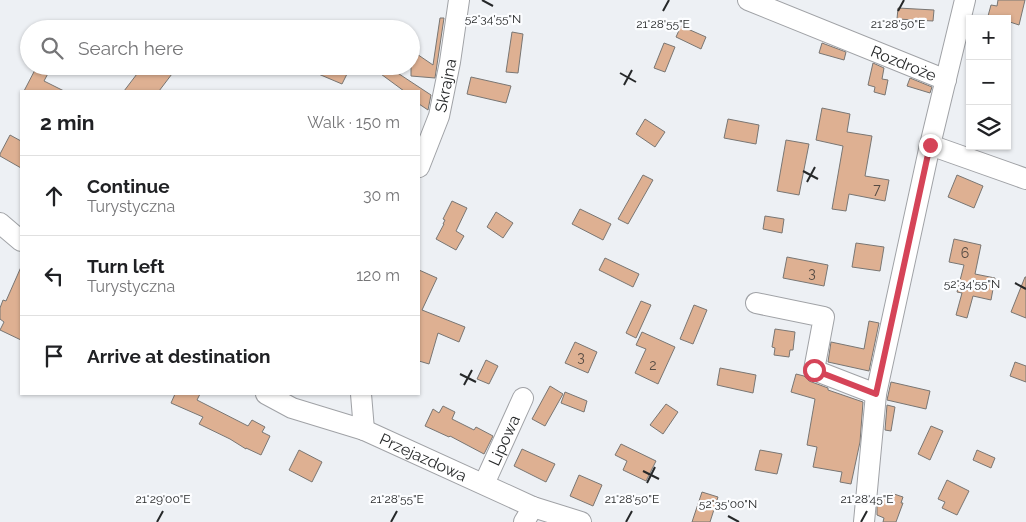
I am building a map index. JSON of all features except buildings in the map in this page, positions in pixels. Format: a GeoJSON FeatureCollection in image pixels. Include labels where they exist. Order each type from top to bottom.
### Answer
{"type":"FeatureCollection","features":[{"type":"Feature","properties":{"kind":"street","name":"Skrajna"},"geometry":{"type":"LineString","coordinates":[[420,165],[440,116],[459,0]]}},
{"type":"Feature","properties":{"kind":"street","name":"Rozdroże"},"geometry":{"type":"LineString","coordinates":[[748,0],[946,80]]}},
{"type":"Feature","properties":{"kind":"street"},"geometry":{"type":"LineString","coordinates":[[864,522],[876,394],[930,145],[965,0]]}},
{"type":"Feature","properties":{"kind":"street"},"geometry":{"type":"LineString","coordinates":[[930,145],[1026,179]]}},
{"type":"Feature","properties":{"kind":"street"},"geometry":{"type":"LineString","coordinates":[[0,223],[20,240]]}},
{"type":"Feature","properties":{"kind":"street"},"geometry":{"type":"LineString","coordinates":[[756,303],[824,317],[814,370],[876,394]]}},
{"type":"Feature","properties":{"kind":"street","name":"Przejazdowa"},"geometry":{"type":"LineString","coordinates":[[268,395],[292,408],[364,430],[484,484],[528,514],[581,522]]}},
{"type":"Feature","properties":{"kind":"street"},"geometry":{"type":"LineString","coordinates":[[361,395],[364,430]]}},
{"type":"Feature","properties":{"kind":"street","name":"Lipowa"},"geometry":{"type":"LineString","coordinates":[[484,484],[523,398]]}},
{"type":"Feature","properties":{"kind":"route"},"geometry":{"type":"LineString","coordinates":[[814,370],[876,394],[930,145]]}}]}
